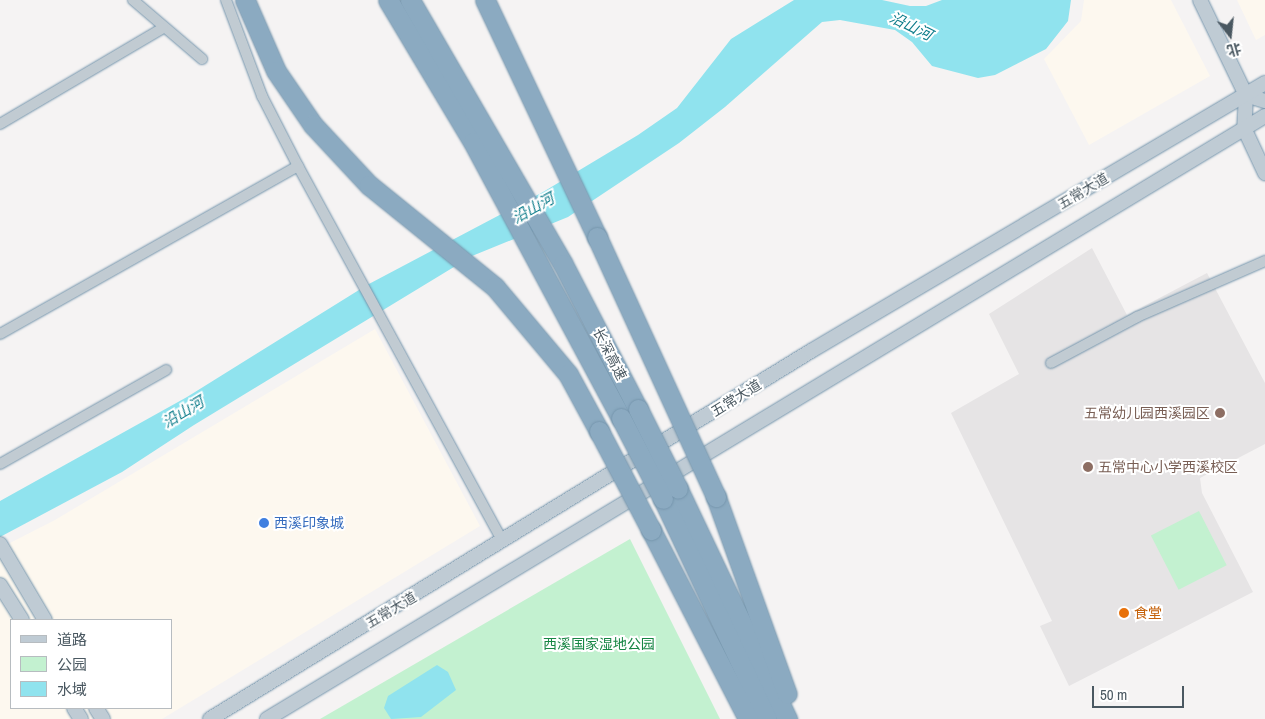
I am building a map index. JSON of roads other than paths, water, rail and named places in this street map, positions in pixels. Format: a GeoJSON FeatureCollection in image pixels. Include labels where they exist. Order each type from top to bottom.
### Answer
{"type":"FeatureCollection","features":[{"type":"Feature","properties":{"kind":"highway"},"geometry":{"type":"LineString","coordinates":[[245,0],[276,71],[313,125],[369,185],[495,287],[568,374],[600,431],[748,719]]}},
{"type":"Feature","properties":{"kind":"highway","name":"长深高速"},"geometry":{"type":"LineString","coordinates":[[388,0],[473,142],[545,272],[621,418],[671,494],[787,719]]}},
{"type":"Feature","properties":{"kind":"highway","name":"长深高速"},"geometry":{"type":"LineString","coordinates":[[410,0],[487,128],[563,264],[638,409],[671,494],[767,719]]}},
{"type":"Feature","properties":{"kind":"highway"},"geometry":{"type":"LineString","coordinates":[[421,0],[487,128]]}},
{"type":"Feature","properties":{"kind":"highway"},"geometry":{"type":"LineString","coordinates":[[485,0],[716,497],[796,719]]}},
{"type":"Feature","properties":{"kind":"main road"},"geometry":{"type":"LineString","coordinates":[[1200,0],[1246,95],[1244,128],[1265,173]]}},
{"type":"Feature","properties":{"kind":"main road","name":"五常大道"},"geometry":{"type":"LineString","coordinates":[[210,719],[503,542],[811,351],[1265,83]]}},
{"type":"Feature","properties":{"kind":"main road"},"geometry":{"type":"LineString","coordinates":[[1246,95],[1265,101]]}},
{"type":"Feature","properties":{"kind":"main road"},"geometry":{"type":"LineString","coordinates":[[268,719],[1265,116]]}},
{"type":"Feature","properties":{"kind":"main road"},"geometry":{"type":"LineString","coordinates":[[0,544],[44,619]]}},
{"type":"Feature","properties":{"kind":"main road"},"geometry":{"type":"LineString","coordinates":[[0,585],[21,619]]}},
{"type":"Feature","properties":{"kind":"street"},"geometry":{"type":"LineString","coordinates":[[133,0],[162,28],[202,59]]}},
{"type":"Feature","properties":{"kind":"street"},"geometry":{"type":"LineString","coordinates":[[226,0],[262,96],[298,166],[503,542]]}},
{"type":"Feature","properties":{"kind":"street"},"geometry":{"type":"LineString","coordinates":[[0,124],[162,28]]}},
{"type":"Feature","properties":{"kind":"street"},"geometry":{"type":"LineString","coordinates":[[0,334],[298,166]]}},
{"type":"Feature","properties":{"kind":"street"},"geometry":{"type":"LineString","coordinates":[[1051,364],[1137,317],[1265,261]]}},
{"type":"Feature","properties":{"kind":"street"},"geometry":{"type":"LineString","coordinates":[[0,464],[166,370]]}},
{"type":"Feature","properties":{"kind":"water","name":"沿山河"},"geometry":{"type":"Polygon","coordinates":[[[794,0],[882,0],[910,6],[926,6],[942,0],[1071,0],[1068,21],[1046,49],[995,75],[978,78],[932,66],[912,42],[895,30],[840,20],[822,22],[725,107],[679,143],[568,217],[472,256],[194,425],[122,472],[0,537],[0,501],[187,397],[367,285],[543,192],[638,135],[677,108],[731,39],[794,0]]]}},
{"type":"Feature","properties":{"kind":"water"},"geometry":{"type":"Polygon","coordinates":[[[437,665],[448,672],[456,690],[421,717],[391,719],[384,708],[388,696],[437,665]]]}},
{"type":"Feature","properties":{"kind":"place","name":"五常幼儿园西溪园区"},"geometry":{"type":"Point","coordinates":[1220,413]}},
{"type":"Feature","properties":{"kind":"place","name":"五常中心小学西溪校区"},"geometry":{"type":"Point","coordinates":[1088,467]}},
{"type":"Feature","properties":{"kind":"place","name":"西溪印象城"},"geometry":{"type":"Point","coordinates":[264,523]}},
{"type":"Feature","properties":{"kind":"place","name":"食堂"},"geometry":{"type":"Point","coordinates":[1124,613]}},
{"type":"Feature","properties":{"kind":"park label","name":"西溪国家湿地公园"},"geometry":{"type":"Point","coordinates":[599,644]}}]}
